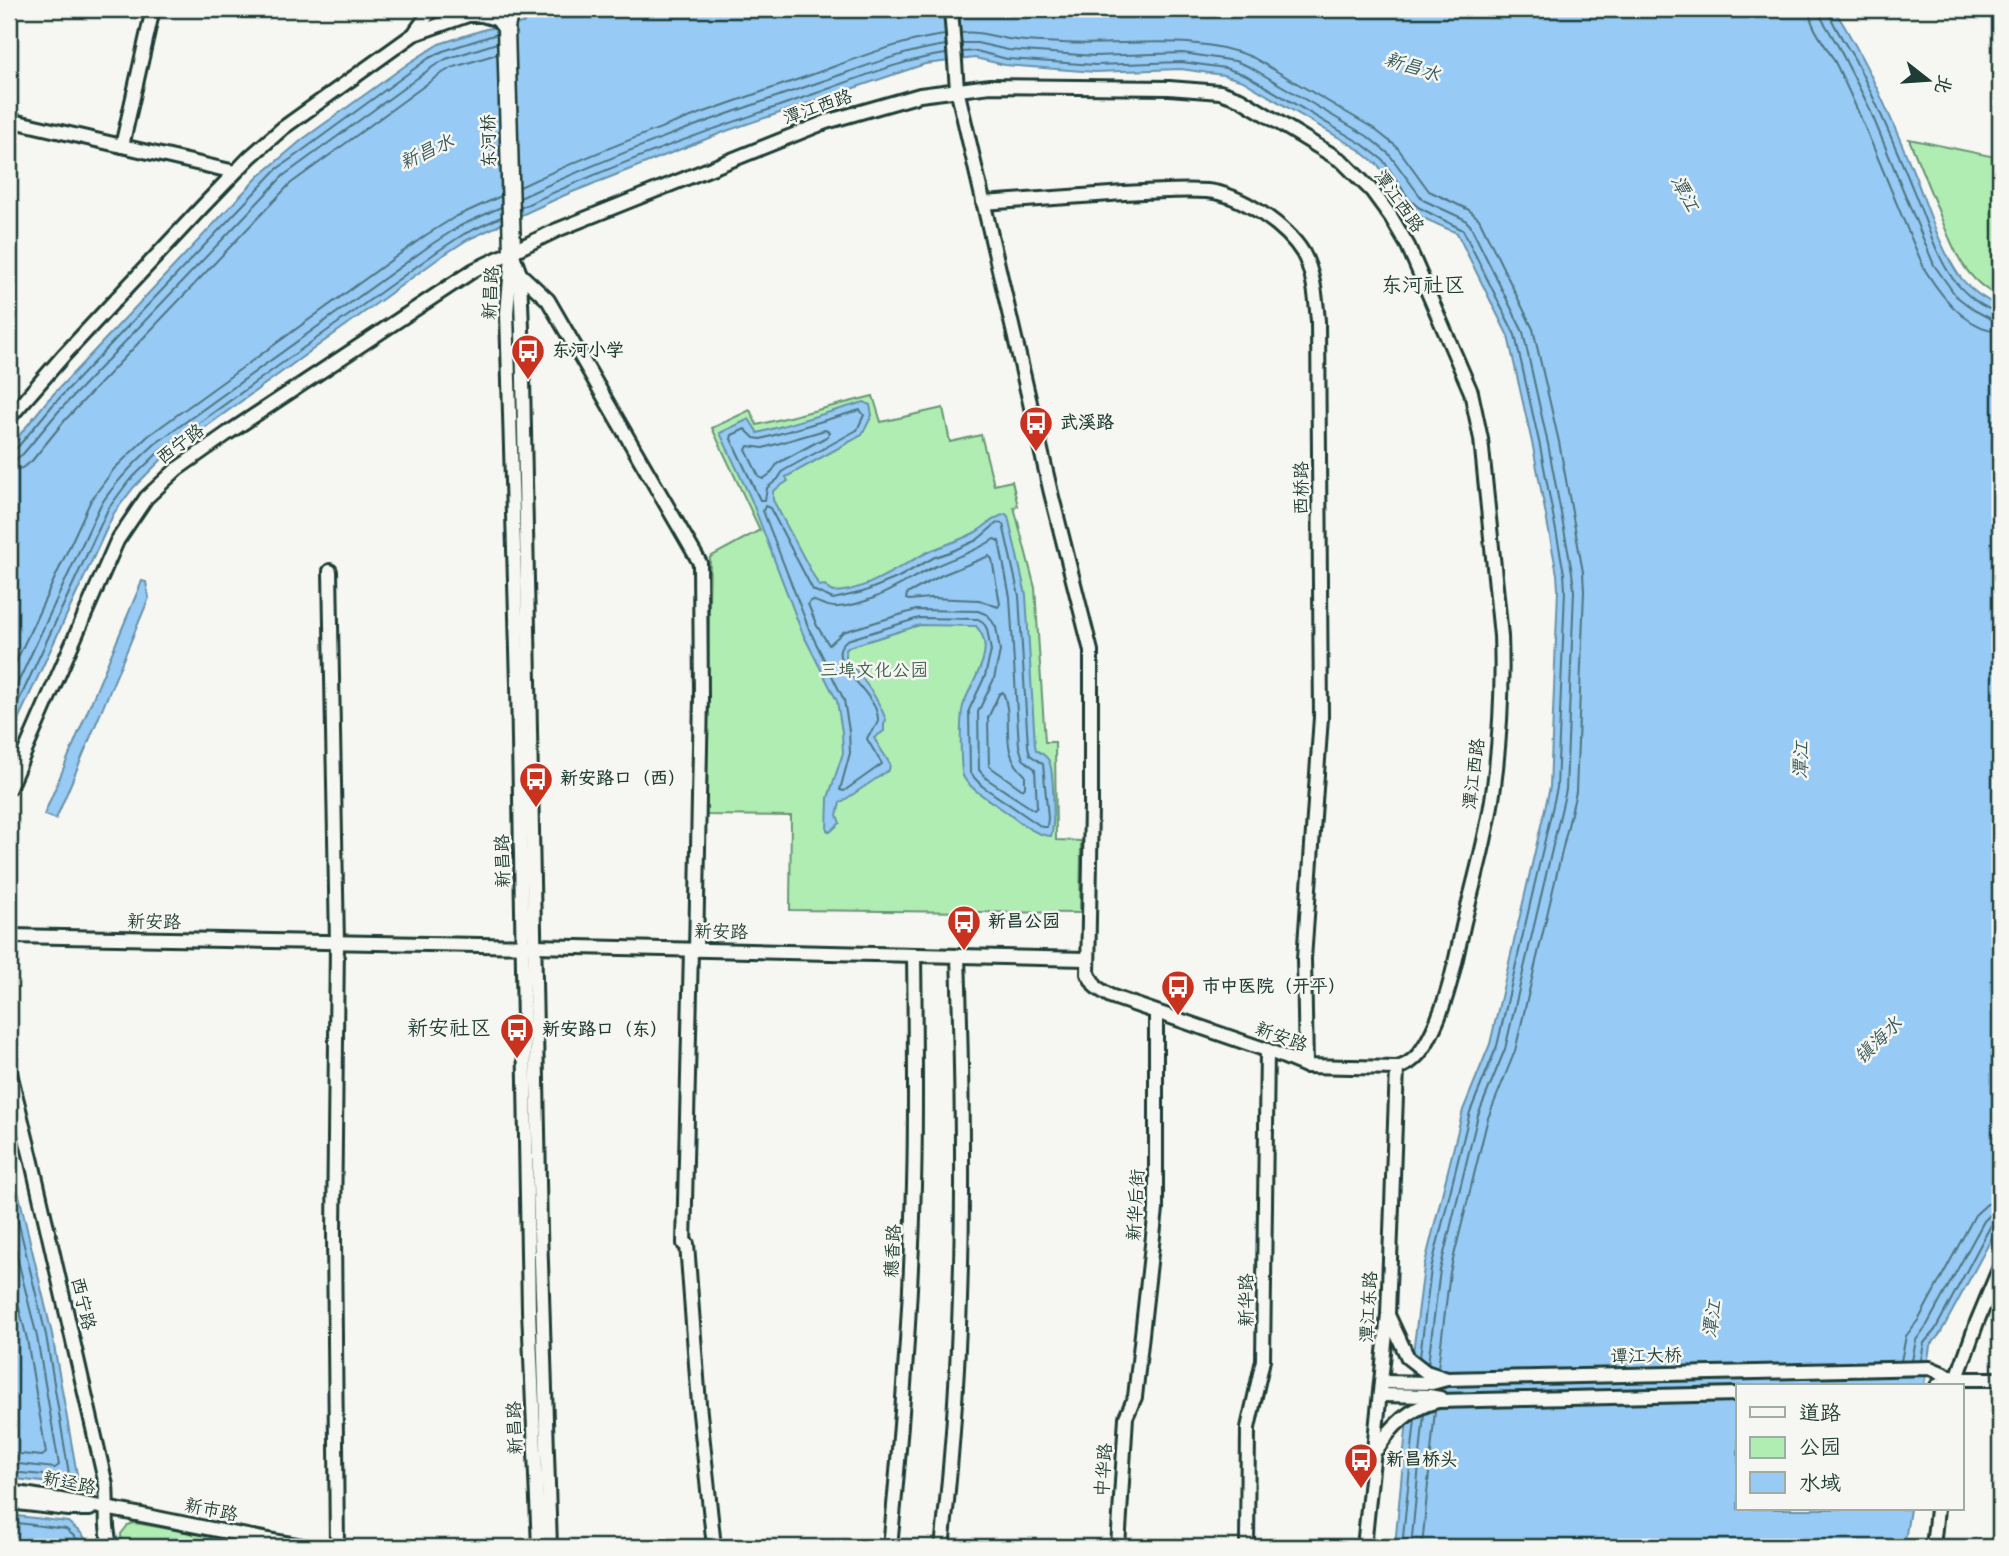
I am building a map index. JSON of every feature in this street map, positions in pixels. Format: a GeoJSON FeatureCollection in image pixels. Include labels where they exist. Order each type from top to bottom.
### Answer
{"type":"FeatureCollection","features":[{"type":"Feature","properties":{"kind":"main road"},"geometry":{"type":"LineString","coordinates":[[492,9],[506,20]]}},
{"type":"Feature","properties":{"kind":"main road","name":"东河桥"},"geometry":{"type":"LineString","coordinates":[[506,20],[512,252]]}},
{"type":"Feature","properties":{"kind":"street"},"geometry":{"type":"LineString","coordinates":[[122,146],[153,9]]}},
{"type":"Feature","properties":{"kind":"street"},"geometry":{"type":"LineString","coordinates":[[414,34],[432,9]]}},
{"type":"Feature","properties":{"kind":"street"},"geometry":{"type":"LineString","coordinates":[[951,9],[957,89],[1051,493],[1091,651],[1091,806],[1086,959]]}},
{"type":"Feature","properties":{"kind":"street"},"geometry":{"type":"LineString","coordinates":[[9,418],[64,355],[235,172],[283,128],[414,34],[468,15],[506,20]]}},
{"type":"Feature","properties":{"kind":"street","name":"潭江西路"},"geometry":{"type":"LineString","coordinates":[[512,252],[611,208],[826,121],[920,95],[990,86],[1197,89],[1226,93],[1342,161],[1360,177],[1408,246],[1474,404],[1481,439],[1494,554],[1502,662],[1493,790],[1478,867],[1442,1007],[1433,1031],[1420,1052],[1412,1062],[1397,1068]]}},
{"type":"Feature","properties":{"kind":"street"},"geometry":{"type":"LineString","coordinates":[[9,120],[235,172]]}},
{"type":"Feature","properties":{"kind":"street","name":"西桥路"},"geometry":{"type":"LineString","coordinates":[[984,203],[1137,192],[1210,191],[1231,197],[1265,215],[1295,243],[1308,265],[1317,302],[1318,321],[1321,717],[1304,959],[1306,1066]]}},
{"type":"Feature","properties":{"kind":"street","name":"新昌路"},"geometry":{"type":"LineString","coordinates":[[512,252],[520,274],[528,946],[529,1310],[539,1547]]}},
{"type":"Feature","properties":{"kind":"street","name":"新昌路"},"geometry":{"type":"LineString","coordinates":[[512,252],[507,302],[550,1547]]}},
{"type":"Feature","properties":{"kind":"street","name":"西宁路"},"geometry":{"type":"LineString","coordinates":[[9,788],[117,541],[135,512],[160,484],[228,433],[452,285],[512,252]]}},
{"type":"Feature","properties":{"kind":"street"},"geometry":{"type":"LineString","coordinates":[[520,274],[548,300],[700,563],[701,697],[686,1244],[714,1547]]}},
{"type":"Feature","properties":{"kind":"street"},"geometry":{"type":"LineString","coordinates":[[330,571],[337,943],[334,1235],[337,1547]]}},
{"type":"Feature","properties":{"kind":"street","name":"新安路"},"geometry":{"type":"LineString","coordinates":[[9,936],[1086,959],[1088,974],[1101,991],[1306,1066],[1397,1068]]}},
{"type":"Feature","properties":{"kind":"street","name":"穗香路"},"geometry":{"type":"LineString","coordinates":[[890,1547],[901,1431],[912,1241],[914,955]]}},
{"type":"Feature","properties":{"kind":"street"},"geometry":{"type":"LineString","coordinates":[[942,1547],[952,1454],[960,1323],[962,1186],[958,957]]}},
{"type":"Feature","properties":{"kind":"street","name":"新华后街"},"geometry":{"type":"LineString","coordinates":[[1135,1396],[1156,1209],[1156,1013]]}},
{"type":"Feature","properties":{"kind":"street","name":"新华路"},"geometry":{"type":"LineString","coordinates":[[1247,1547],[1248,1428],[1263,1360],[1267,1051]]}},
{"type":"Feature","properties":{"kind":"street"},"geometry":{"type":"LineString","coordinates":[[1396,1105],[1404,1078],[1420,1052]]}},
{"type":"Feature","properties":{"kind":"street","name":"潭江东路"},"geometry":{"type":"LineString","coordinates":[[1364,1547],[1388,1314],[1397,1068]]}},
{"type":"Feature","properties":{"kind":"street","name":"西宁路"},"geometry":{"type":"LineString","coordinates":[[9,1069],[106,1485],[108,1509],[105,1526],[111,1547]]}},
{"type":"Feature","properties":{"kind":"street"},"geometry":{"type":"LineString","coordinates":[[2000,1267],[1976,1322],[1955,1383],[2000,1379]]}},
{"type":"Feature","properties":{"kind":"street"},"geometry":{"type":"LineString","coordinates":[[1388,1314],[1408,1358],[1426,1371],[1447,1379]]}},
{"type":"Feature","properties":{"kind":"street","name":"谭江大桥"},"geometry":{"type":"LineString","coordinates":[[1382,1388],[1447,1379],[1930,1368],[1955,1383]]}},
{"type":"Feature","properties":{"kind":"street"},"geometry":{"type":"LineString","coordinates":[[1382,1388],[1447,1399],[1736,1394]]}},
{"type":"Feature","properties":{"kind":"street","name":"中华路"},"geometry":{"type":"LineString","coordinates":[[1118,1547],[1126,1417],[1135,1396]]}},
{"type":"Feature","properties":{"kind":"street"},"geometry":{"type":"LineString","coordinates":[[1374,1456],[1384,1439],[1404,1416],[1429,1403],[1447,1399]]}},
{"type":"Feature","properties":{"kind":"street","name":"新迳路"},"geometry":{"type":"LineString","coordinates":[[9,1492],[69,1500],[108,1509]]}},
{"type":"Feature","properties":{"kind":"street","name":"新迳路"},"geometry":{"type":"LineString","coordinates":[[9,1502],[69,1510],[108,1509]]}},
{"type":"Feature","properties":{"kind":"street","name":"新市路"},"geometry":{"type":"LineString","coordinates":[[108,1509],[289,1546],[309,1547]]}},
{"type":"Feature","properties":{"kind":"street"},"geometry":{"type":"LineString","coordinates":[[1933,1547],[1937,1510]]}},
{"type":"Feature","properties":{"kind":"green space"},"geometry":{"type":"Polygon","coordinates":[[[1909,139],[2000,158],[2000,297],[1976,280],[1959,258],[1909,139]]]}},
{"type":"Feature","properties":{"kind":"green space","name":"三埠文化公园"},"geometry":{"type":"Polygon","coordinates":[[[873,396],[881,422],[943,408],[950,442],[981,435],[994,485],[1012,481],[1018,506],[1014,507],[1035,588],[1045,742],[1055,742],[1056,840],[1081,841],[1080,913],[790,910],[791,816],[705,815],[710,557],[760,530],[712,428],[750,410],[757,425],[873,396]]]}},
{"type":"Feature","properties":{"kind":"green space"},"geometry":{"type":"Polygon","coordinates":[[[133,1523],[269,1547],[122,1547],[121,1534],[133,1523]]]}},
{"type":"Feature","properties":{"kind":"water"},"geometry":{"type":"Polygon","coordinates":[[[539,9],[1834,9],[1857,48],[1886,109],[1951,262],[1971,289],[2000,306],[2000,1223],[1940,1334],[1930,1346],[1924,1384],[1736,1384],[1736,1510],[1910,1510],[1904,1547],[1395,1546],[1424,1267],[1463,1110],[1490,1044],[1550,787],[1557,574],[1533,447],[1508,336],[1457,233],[1414,214],[1378,165],[1358,149],[1243,81],[1181,69],[1095,72],[1005,65],[975,58],[925,64],[729,130],[565,195],[467,240],[164,457],[134,487],[114,513],[9,739],[9,448],[47,401],[258,177],[303,139],[439,44],[486,29],[523,23],[539,9]]]}},
{"type":"Feature","properties":{"kind":"water"},"geometry":{"type":"Polygon","coordinates":[[[864,402],[870,405],[872,415],[862,435],[786,477],[788,481],[773,491],[773,500],[819,586],[825,585],[833,592],[871,583],[928,552],[974,533],[997,517],[1006,514],[1008,516],[1026,595],[1035,745],[1036,750],[1049,761],[1052,776],[1051,836],[1021,823],[976,790],[963,776],[963,706],[981,666],[985,646],[976,626],[920,625],[846,650],[846,658],[874,695],[886,720],[884,731],[874,738],[890,764],[889,770],[840,803],[837,815],[840,823],[830,832],[827,830],[828,798],[843,753],[837,701],[802,632],[751,499],[720,433],[749,419],[758,433],[864,402]]]}},
{"type":"Feature","properties":{"kind":"water"},"geometry":{"type":"Polygon","coordinates":[[[142,581],[146,582],[149,598],[56,819],[44,815],[142,581]]]}},
{"type":"Feature","properties":{"kind":"water"},"geometry":{"type":"Polygon","coordinates":[[[9,1153],[52,1334],[78,1480],[58,1484],[9,1478],[9,1153]]]}},
{"type":"Feature","properties":{"kind":"water"},"geometry":{"type":"Polygon","coordinates":[[[9,1515],[68,1522],[83,1535],[89,1547],[9,1547],[9,1515]]]}},
{"type":"Feature","properties":{"kind":"place","name":"东河小学"},"geometry":{"type":"Point","coordinates":[528,381]}},
{"type":"Feature","properties":{"kind":"place","name":"武溪路"},"geometry":{"type":"Point","coordinates":[1036,453]}},
{"type":"Feature","properties":{"kind":"place","name":"新安路口（西）"},"geometry":{"type":"Point","coordinates":[536,809]}},
{"type":"Feature","properties":{"kind":"place","name":"新昌公园"},"geometry":{"type":"Point","coordinates":[964,952]}},
{"type":"Feature","properties":{"kind":"place","name":"市中医院（开平）"},"geometry":{"type":"Point","coordinates":[1178,1017]}},
{"type":"Feature","properties":{"kind":"place","name":"新安路口（东）"},"geometry":{"type":"Point","coordinates":[517,1060]}},
{"type":"Feature","properties":{"kind":"place","name":"新昌桥头"},"geometry":{"type":"Point","coordinates":[1361,1490]}},
{"type":"Feature","properties":{"kind":"district","name":"东河社区"},"geometry":{"type":"Point","coordinates":[1423,286]}},
{"type":"Feature","properties":{"kind":"district","name":"新安社区"},"geometry":{"type":"Point","coordinates":[449,1029]}},
{"type":"Feature","properties":{"kind":"water label","name":"新昌水"},"geometry":{"type":"Point","coordinates":[1412,68]}},
{"type":"Feature","properties":{"kind":"water label","name":"新昌水"},"geometry":{"type":"Point","coordinates":[427,153]}},
{"type":"Feature","properties":{"kind":"water label","name":"潭江"},"geometry":{"type":"Point","coordinates":[1684,194]}},
{"type":"Feature","properties":{"kind":"water label","name":"潭江"},"geometry":{"type":"Point","coordinates":[1802,760]}},
{"type":"Feature","properties":{"kind":"water label","name":"镇海水"},"geometry":{"type":"Point","coordinates":[1879,1041]}},
{"type":"Feature","properties":{"kind":"water label","name":"潭江"},"geometry":{"type":"Point","coordinates":[1713,1319]}}]}
